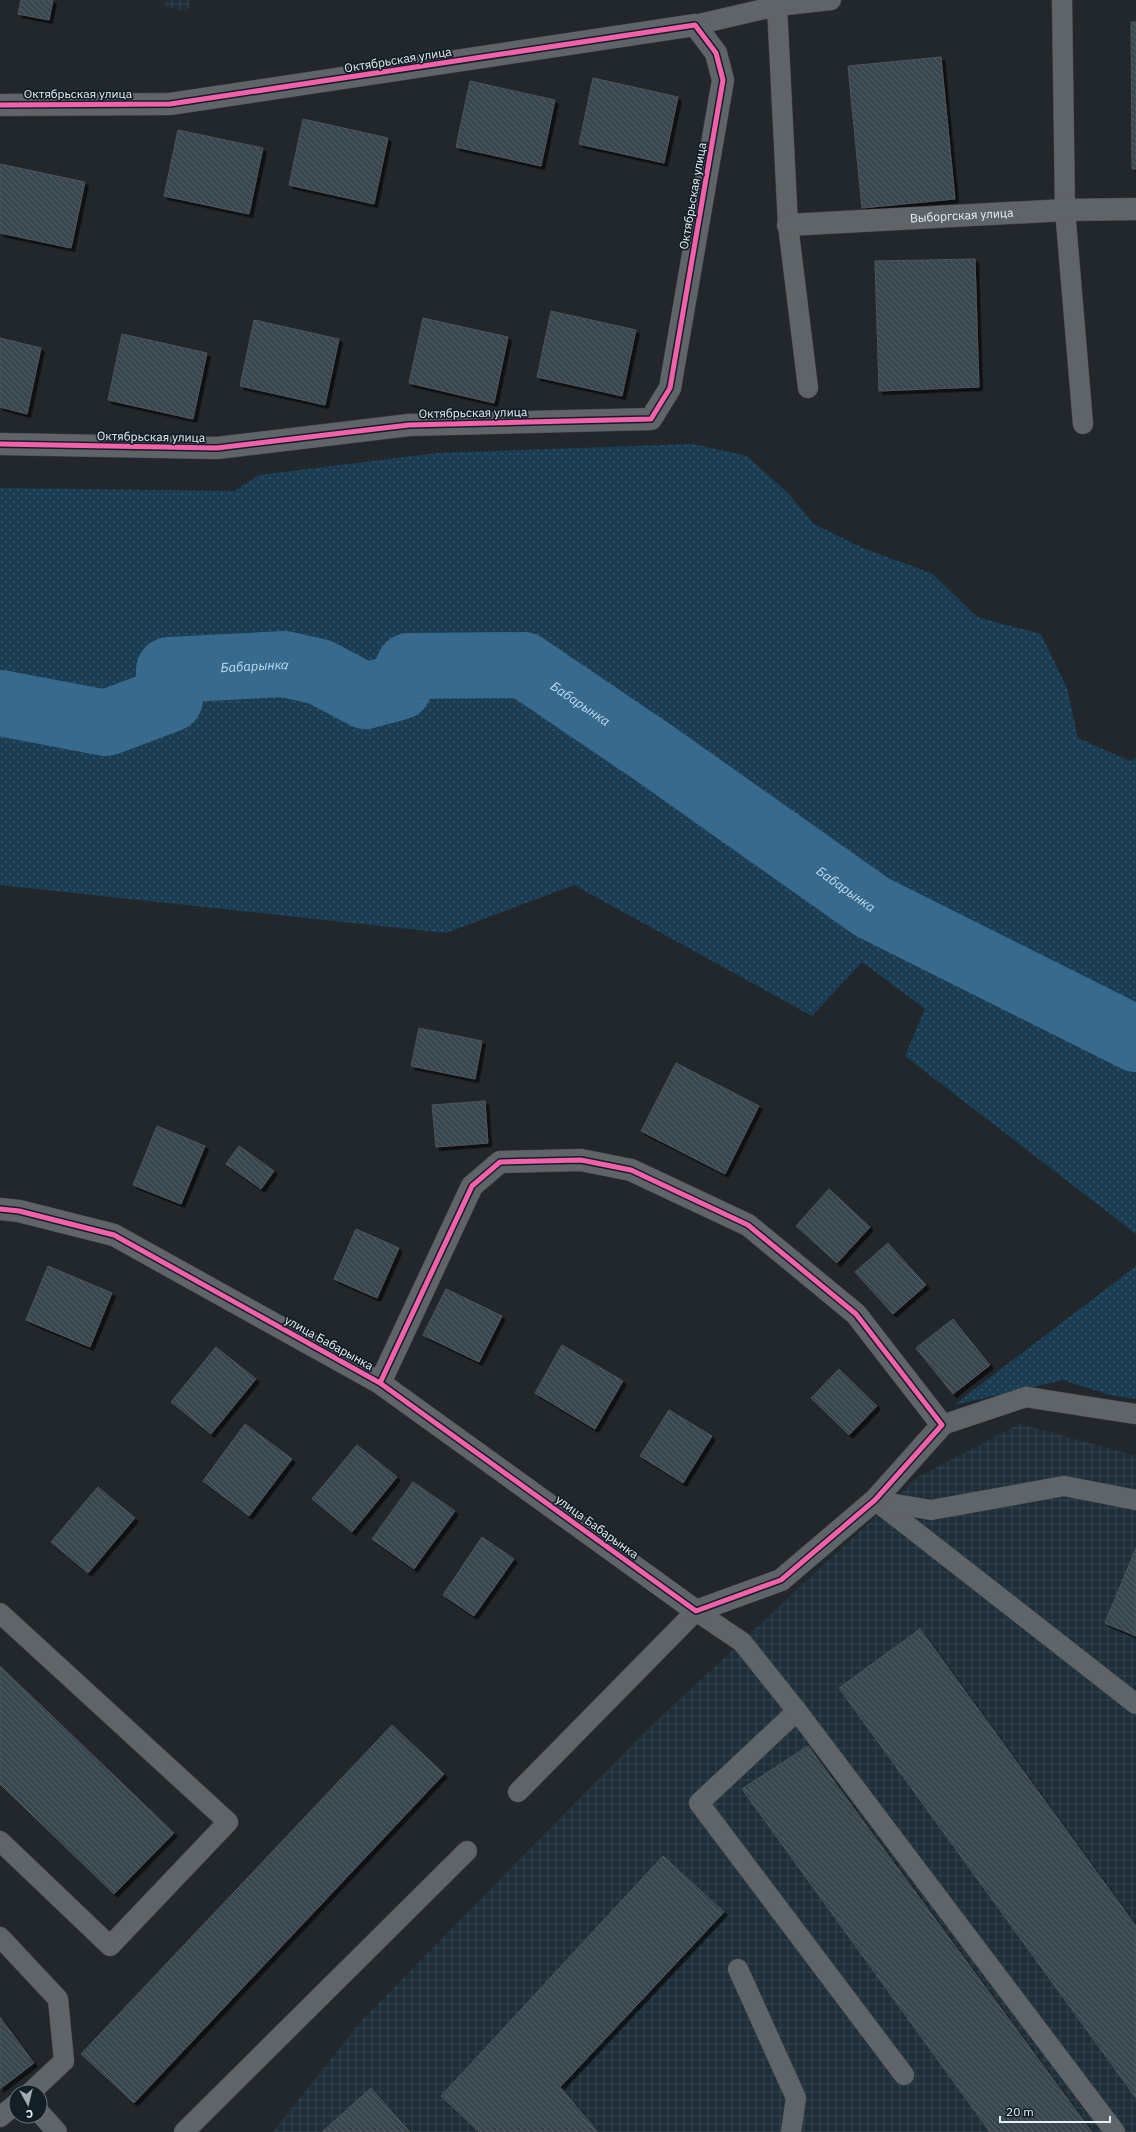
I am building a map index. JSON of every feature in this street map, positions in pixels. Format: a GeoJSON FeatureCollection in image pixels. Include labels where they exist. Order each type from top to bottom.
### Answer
{"type":"FeatureCollection","features":[{"type":"Feature","properties":{"kind":"street","name":"Октябрьская улица"},"geometry":{"type":"LineString","coordinates":[[0,105],[170,104],[695,25],[716,53],[723,80],[670,388],[651,419],[409,425],[217,448],[0,444]]}},
{"type":"Feature","properties":{"kind":"street","name":"Выборгская улица"},"geometry":{"type":"LineString","coordinates":[[788,225],[1065,210],[1136,209]]}},
{"type":"Feature","properties":{"kind":"street"},"geometry":{"type":"LineString","coordinates":[[380,1383],[472,1186],[500,1162],[581,1160],[631,1170],[748,1225],[856,1314],[942,1424],[875,1500],[781,1580],[696,1611]]}},
{"type":"Feature","properties":{"kind":"street","name":"улица Бабарынка"},"geometry":{"type":"LineString","coordinates":[[0,1209],[19,1211],[114,1235],[380,1383],[696,1611]]}},
{"type":"Feature","properties":{"kind":"lane"},"geometry":{"type":"LineString","coordinates":[[695,25],[777,6],[831,0]]}},
{"type":"Feature","properties":{"kind":"lane"},"geometry":{"type":"LineString","coordinates":[[1062,0],[1065,210],[1083,424]]}},
{"type":"Feature","properties":{"kind":"lane"},"geometry":{"type":"LineString","coordinates":[[777,6],[788,225],[808,388]]}},
{"type":"Feature","properties":{"kind":"lane"},"geometry":{"type":"LineString","coordinates":[[942,1424],[1026,1397],[1136,1414]]}},
{"type":"Feature","properties":{"kind":"lane"},"geometry":{"type":"LineString","coordinates":[[875,1500],[931,1510],[1064,1486],[1136,1500]]}},
{"type":"Feature","properties":{"kind":"lane"},"geometry":{"type":"LineString","coordinates":[[875,1500],[1136,1704]]}},
{"type":"Feature","properties":{"kind":"lane"},"geometry":{"type":"LineString","coordinates":[[518,1792],[696,1611],[742,1642],[797,1711],[1115,2132]]}},
{"type":"Feature","properties":{"kind":"lane"},"geometry":{"type":"LineString","coordinates":[[0,1613],[228,1822],[110,1946],[0,1842]]}},
{"type":"Feature","properties":{"kind":"lane"},"geometry":{"type":"LineString","coordinates":[[797,1711],[699,1803],[904,2075]]}},
{"type":"Feature","properties":{"kind":"lane"},"geometry":{"type":"LineString","coordinates":[[184,2132],[467,1851]]}},
{"type":"Feature","properties":{"kind":"lane"},"geometry":{"type":"LineString","coordinates":[[0,1937],[58,1999],[64,2061],[40,2084]]}},
{"type":"Feature","properties":{"kind":"lane"},"geometry":{"type":"LineString","coordinates":[[738,1969],[796,2098],[791,2132]]}},
{"type":"Feature","properties":{"kind":"lane"},"geometry":{"type":"LineString","coordinates":[[0,2117],[8,2110]]}},
{"type":"Feature","properties":{"kind":"lane"},"geometry":{"type":"LineString","coordinates":[[48,2122],[57,2132]]}},
{"type":"Feature","properties":{"kind":"shaded area"},"geometry":{"type":"Polygon","coordinates":[[[166,0],[191,0],[187,12],[164,6],[166,0]]]}},
{"type":"Feature","properties":{"kind":"shaded area"},"geometry":{"type":"Polygon","coordinates":[[[693,444],[747,456],[787,492],[814,524],[863,548],[933,574],[977,617],[1041,634],[1067,688],[1078,738],[1130,761],[1136,758],[1136,1234],[905,1056],[925,1009],[862,962],[812,1016],[574,885],[446,933],[0,885],[0,488],[234,491],[259,475],[437,453],[693,444]]]}},
{"type":"Feature","properties":{"kind":"shaded area"},"geometry":{"type":"Polygon","coordinates":[[[1136,1266],[1136,1399],[1110,1395],[1063,1380],[954,1405],[1136,1266]]]}},
{"type":"Feature","properties":{"kind":"shaded area"},"geometry":{"type":"Polygon","coordinates":[[[1020,1424],[1136,1456],[1136,2132],[273,2132],[363,2019],[649,1728],[918,1477],[1020,1424]]]}},
{"type":"Feature","properties":{"kind":"building"},"geometry":{"type":"Polygon","coordinates":[[[21,0],[53,0],[49,20],[18,14],[21,0]]]}},
{"type":"Feature","properties":{"kind":"building"},"geometry":{"type":"Polygon","coordinates":[[[1131,22],[1136,22],[1136,169],[1132,169],[1131,22]]]}},
{"type":"Feature","properties":{"kind":"building"},"geometry":{"type":"Polygon","coordinates":[[[941,57],[955,199],[862,208],[848,66],[941,57]]]}},
{"type":"Feature","properties":{"kind":"building"},"geometry":{"type":"Polygon","coordinates":[[[593,78],[678,97],[664,163],[579,144],[593,78]]]}},
{"type":"Feature","properties":{"kind":"building"},"geometry":{"type":"Polygon","coordinates":[[[470,81],[555,100],[541,166],[456,147],[470,81]]]}},
{"type":"Feature","properties":{"kind":"building"},"geometry":{"type":"Polygon","coordinates":[[[303,119],[388,138],[374,204],[289,185],[303,119]]]}},
{"type":"Feature","properties":{"kind":"building"},"geometry":{"type":"Polygon","coordinates":[[[178,130],[263,148],[249,214],[164,196],[178,130]]]}},
{"type":"Feature","properties":{"kind":"building"},"geometry":{"type":"Polygon","coordinates":[[[0,164],[85,182],[71,248],[0,233],[0,164]]]}},
{"type":"Feature","properties":{"kind":"building"},"geometry":{"type":"Polygon","coordinates":[[[975,259],[979,387],[879,391],[875,261],[975,259]]]}},
{"type":"Feature","properties":{"kind":"building"},"geometry":{"type":"Polygon","coordinates":[[[551,311],[636,330],[622,396],[537,377],[551,311]]]}},
{"type":"Feature","properties":{"kind":"building"},"geometry":{"type":"Polygon","coordinates":[[[423,318],[508,337],[494,403],[409,383],[423,318]]]}},
{"type":"Feature","properties":{"kind":"building"},"geometry":{"type":"Polygon","coordinates":[[[254,320],[339,339],[325,405],[240,386],[254,320]]]}},
{"type":"Feature","properties":{"kind":"building"},"geometry":{"type":"Polygon","coordinates":[[[122,334],[207,353],[193,419],[108,400],[122,334]]]}},
{"type":"Feature","properties":{"kind":"building"},"geometry":{"type":"Polygon","coordinates":[[[0,338],[41,348],[27,414],[0,407],[0,338]]]}},
{"type":"Feature","properties":{"kind":"building"},"geometry":{"type":"Polygon","coordinates":[[[419,1028],[482,1041],[475,1079],[411,1066],[419,1028]]]}},
{"type":"Feature","properties":{"kind":"building"},"geometry":{"type":"Polygon","coordinates":[[[676,1063],[759,1106],[725,1174],[641,1131],[676,1063]]]}},
{"type":"Feature","properties":{"kind":"building"},"geometry":{"type":"Polygon","coordinates":[[[485,1101],[488,1143],[436,1147],[432,1105],[485,1101]]]}},
{"type":"Feature","properties":{"kind":"building"},"geometry":{"type":"Polygon","coordinates":[[[157,1126],[205,1146],[181,1204],[133,1185],[157,1126]]]}},
{"type":"Feature","properties":{"kind":"building"},"geometry":{"type":"Polygon","coordinates":[[[239,1146],[274,1171],[261,1189],[226,1164],[239,1146]]]}},
{"type":"Feature","properties":{"kind":"building"},"geometry":{"type":"Polygon","coordinates":[[[829,1189],[870,1227],[837,1263],[796,1226],[829,1189]]]}},
{"type":"Feature","properties":{"kind":"building"},"geometry":{"type":"Polygon","coordinates":[[[356,1229],[399,1248],[377,1298],[334,1279],[356,1229]]]}},
{"type":"Feature","properties":{"kind":"building"},"geometry":{"type":"Polygon","coordinates":[[[888,1243],[926,1285],[893,1314],[855,1272],[888,1243]]]}},
{"type":"Feature","properties":{"kind":"building"},"geometry":{"type":"Polygon","coordinates":[[[48,1266],[112,1293],[90,1347],[26,1320],[48,1266]]]}},
{"type":"Feature","properties":{"kind":"building"},"geometry":{"type":"Polygon","coordinates":[[[446,1289],[502,1316],[479,1362],[423,1335],[446,1289]]]}},
{"type":"Feature","properties":{"kind":"building"},"geometry":{"type":"Polygon","coordinates":[[[953,1319],[990,1365],[953,1394],[916,1348],[953,1319]]]}},
{"type":"Feature","properties":{"kind":"building"},"geometry":{"type":"Polygon","coordinates":[[[562,1345],[623,1381],[595,1429],[535,1393],[562,1345]]]}},
{"type":"Feature","properties":{"kind":"building"},"geometry":{"type":"Polygon","coordinates":[[[216,1347],[256,1379],[211,1434],[171,1402],[216,1347]]]}},
{"type":"Feature","properties":{"kind":"building"},"geometry":{"type":"Polygon","coordinates":[[[839,1369],[877,1406],[849,1435],[811,1398],[839,1369]]]}},
{"type":"Feature","properties":{"kind":"building"},"geometry":{"type":"Polygon","coordinates":[[[669,1410],[712,1436],[683,1483],[640,1456],[669,1410]]]}},
{"type":"Feature","properties":{"kind":"building"},"geometry":{"type":"Polygon","coordinates":[[[245,1424],[292,1459],[249,1516],[203,1481],[245,1424]]]}},
{"type":"Feature","properties":{"kind":"building"},"geometry":{"type":"Polygon","coordinates":[[[357,1445],[397,1477],[352,1532],[312,1499],[357,1445]]]}},
{"type":"Feature","properties":{"kind":"building"},"geometry":{"type":"Polygon","coordinates":[[[413,1482],[455,1511],[414,1569],[372,1539],[413,1482]]]}},
{"type":"Feature","properties":{"kind":"building"},"geometry":{"type":"Polygon","coordinates":[[[98,1487],[135,1518],[88,1573],[51,1542],[98,1487]]]}},
{"type":"Feature","properties":{"kind":"building"},"geometry":{"type":"Polygon","coordinates":[[[482,1537],[514,1559],[474,1616],[443,1595],[482,1537]]]}},
{"type":"Feature","properties":{"kind":"building"},"geometry":{"type":"Polygon","coordinates":[[[1136,1548],[1136,1636],[1105,1623],[1136,1548]]]}},
{"type":"Feature","properties":{"kind":"building"},"geometry":{"type":"Polygon","coordinates":[[[920,1629],[1136,1926],[1136,2098],[839,1688],[920,1629]]]}},
{"type":"Feature","properties":{"kind":"building"},"geometry":{"type":"Polygon","coordinates":[[[0,1666],[174,1833],[114,1894],[0,1784],[0,1666]]]}},
{"type":"Feature","properties":{"kind":"building"},"geometry":{"type":"Polygon","coordinates":[[[392,1725],[444,1774],[134,2103],[81,2054],[392,1725]]]}},
{"type":"Feature","properties":{"kind":"building"},"geometry":{"type":"Polygon","coordinates":[[[808,1746],[1092,2132],[990,2132],[742,1789],[808,1746]]]}},
{"type":"Feature","properties":{"kind":"building"},"geometry":{"type":"Polygon","coordinates":[[[663,1856],[724,1912],[560,2087],[598,2132],[479,2132],[441,2096],[663,1856]]]}},
{"type":"Feature","properties":{"kind":"building"},"geometry":{"type":"Polygon","coordinates":[[[0,2017],[34,2063],[0,2089],[0,2017]]]}},
{"type":"Feature","properties":{"kind":"building"},"geometry":{"type":"Polygon","coordinates":[[[371,2088],[410,2132],[322,2132],[371,2088]]]}},
{"type":"Feature","properties":{"kind":"waterway","name":"Бабарынка"},"geometry":{"type":"LineString","coordinates":[[0,703],[106,723],[170,699],[169,670],[284,664],[320,672],[365,696],[399,687],[409,666],[524,665],[651,751],[872,907],[1136,1039]]}},
{"type":"Feature","properties":{"kind":"cycle path"},"geometry":{"type":"LineString","coordinates":[[0,105],[170,104],[695,25],[716,53],[723,80],[670,388],[651,419],[409,425],[217,448],[0,444]]}},
{"type":"Feature","properties":{"kind":"cycle path"},"geometry":{"type":"LineString","coordinates":[[0,1209],[19,1211],[114,1235],[380,1383],[696,1611],[781,1580],[875,1500],[942,1425],[856,1314],[748,1225],[631,1170],[581,1160],[500,1162],[472,1186],[380,1383]]}}]}
